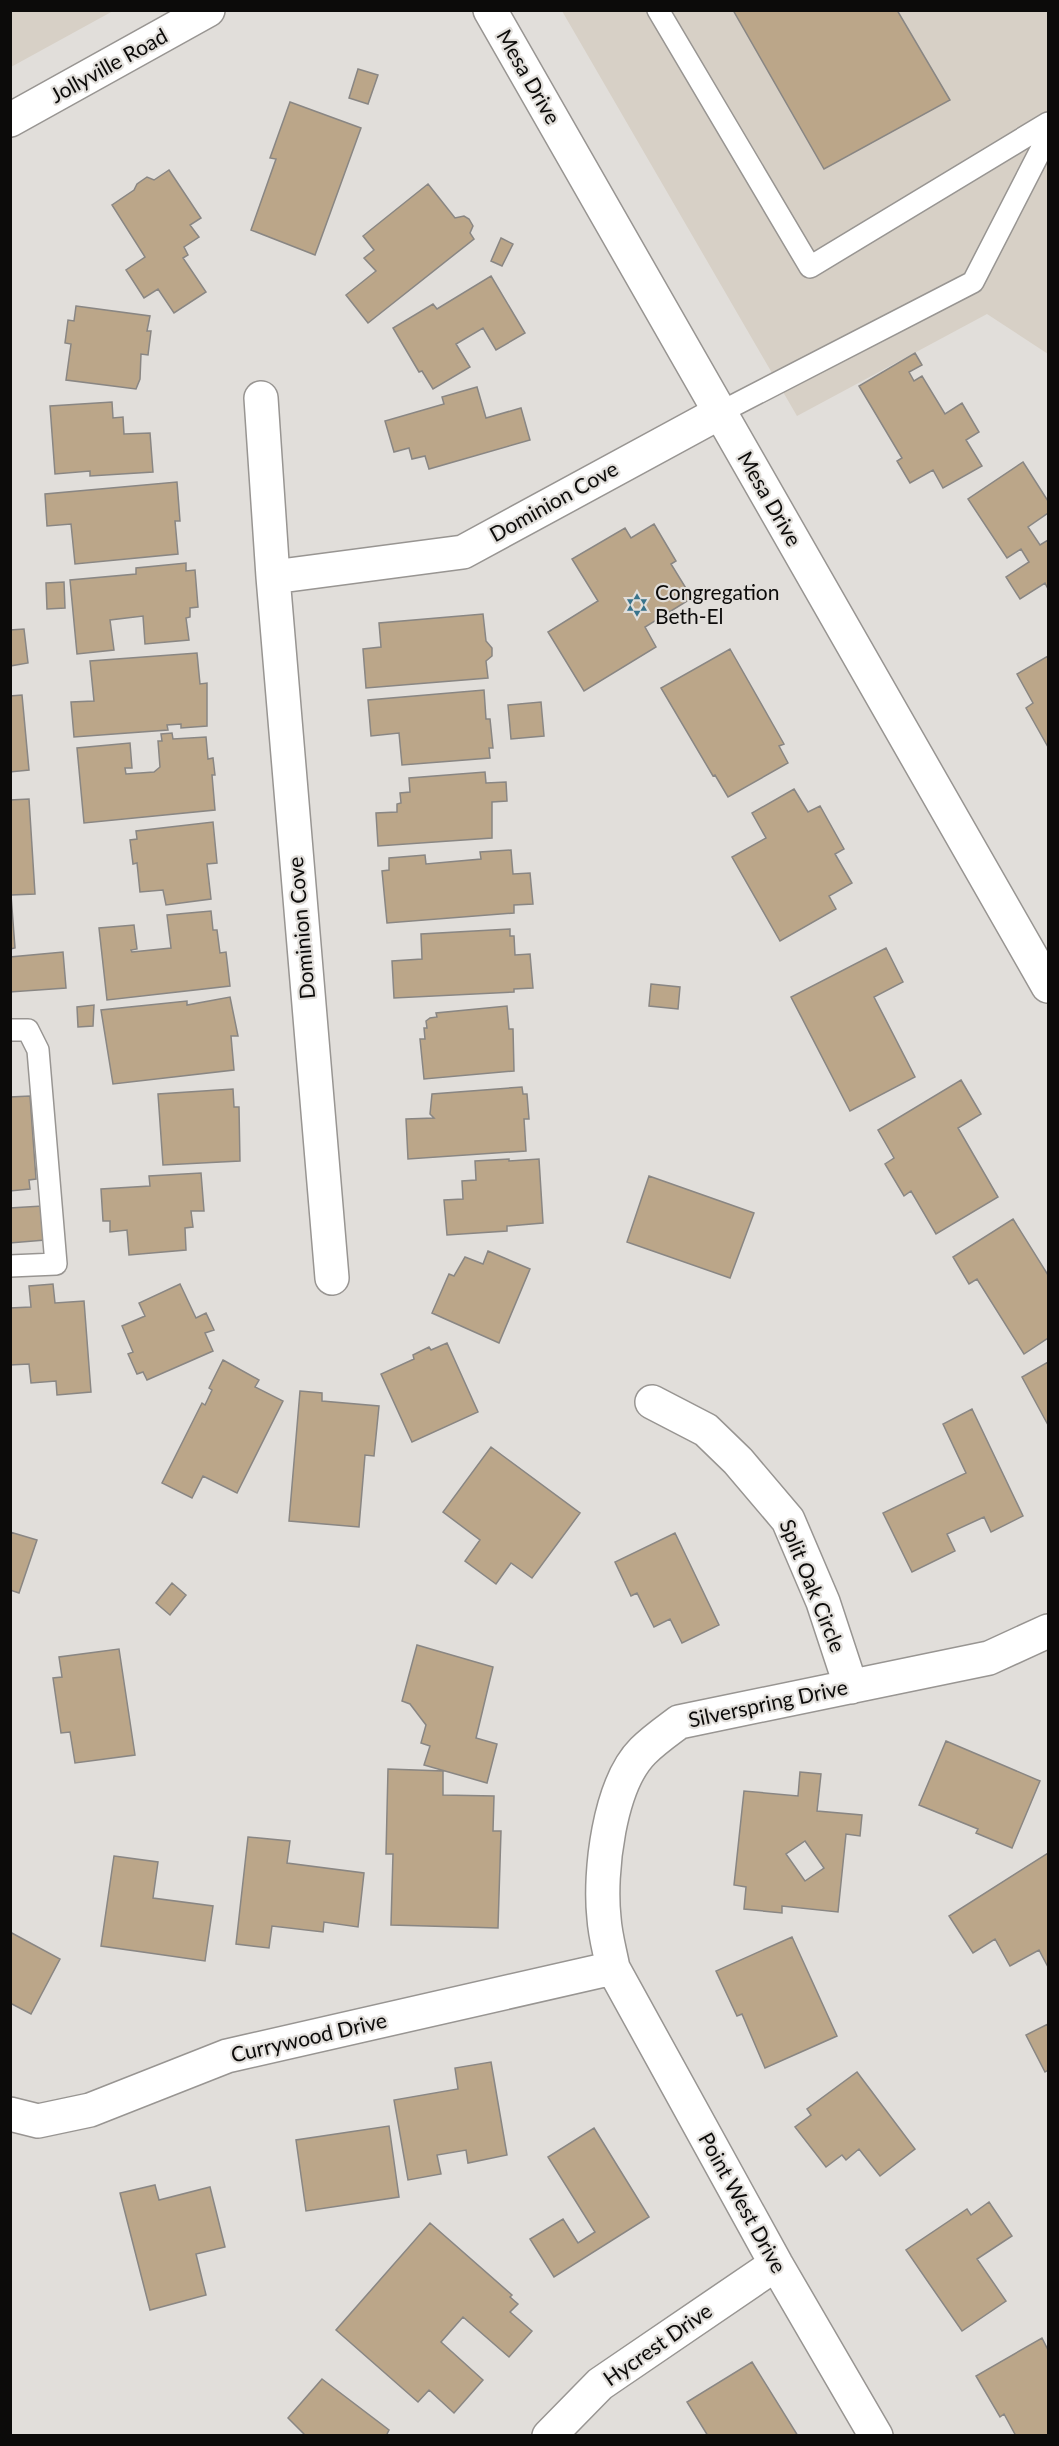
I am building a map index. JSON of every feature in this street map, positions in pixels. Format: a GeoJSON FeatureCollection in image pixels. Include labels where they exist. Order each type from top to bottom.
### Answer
{"type":"FeatureCollection","features":[{"type":"Feature","properties":{"kind":"street","name":"Jollyville Road"},"geometry":{"type":"LineString","coordinates":[[10,120],[208,10]]}},
{"type":"Feature","properties":{"kind":"street","name":"Mesa Drive"},"geometry":{"type":"LineString","coordinates":[[490,10],[1048,986]]}},
{"type":"Feature","properties":{"kind":"street","name":"Dominion Cove"},"geometry":{"type":"LineString","coordinates":[[261,398],[273,577],[332,1278]]}},
{"type":"Feature","properties":{"kind":"street","name":"Dominion Cove"},"geometry":{"type":"LineString","coordinates":[[273,577],[463,552],[719,413]]}},
{"type":"Feature","properties":{"kind":"street","name":"Split Oak Circle"},"geometry":{"type":"LineString","coordinates":[[652,1402],[705,1430],[738,1461],[788,1520],[823,1602],[851,1687]]}},
{"type":"Feature","properties":{"kind":"street","name":"Silverspring Drive"},"geometry":{"type":"LineString","coordinates":[[613,1968],[604,1918],[602,1871],[609,1829],[621,1786],[641,1752],[679,1722],[989,1658],[1048,1632]]}},
{"type":"Feature","properties":{"kind":"street","name":"Currywood Drive"},"geometry":{"type":"LineString","coordinates":[[10,2114],[38,2121],[90,2110],[227,2056],[613,1968]]}},
{"type":"Feature","properties":{"kind":"street","name":"Point West Drive"},"geometry":{"type":"LineString","coordinates":[[613,1968],[776,2264],[876,2436]]}},
{"type":"Feature","properties":{"kind":"street","name":"Hycrest Drive"},"geometry":{"type":"LineString","coordinates":[[549,2436],[600,2384],[776,2264]]}},
{"type":"Feature","properties":{"kind":"lane"},"geometry":{"type":"LineString","coordinates":[[658,10],[810,267],[1048,123]]}},
{"type":"Feature","properties":{"kind":"lane"},"geometry":{"type":"LineString","coordinates":[[719,413],[973,282],[1048,136]]}},
{"type":"Feature","properties":{"kind":"lane"},"geometry":{"type":"LineString","coordinates":[[10,1030],[28,1030],[38,1050],[56,1264],[10,1266]]}},
{"type":"Feature","properties":{"kind":"shaded area"},"geometry":{"type":"Polygon","coordinates":[[[11,10],[113,10],[113,11],[11,67],[11,10]]]}},
{"type":"Feature","properties":{"kind":"shaded area"},"geometry":{"type":"Polygon","coordinates":[[[562,11],[1048,11],[1048,354],[987,314],[797,416],[562,11]]]}},
{"type":"Feature","properties":{"kind":"building"},"geometry":{"type":"Polygon","coordinates":[[[733,10],[897,10],[950,100],[824,169],[733,10]]]}},
{"type":"Feature","properties":{"kind":"building"},"geometry":{"type":"Polygon","coordinates":[[[358,69],[378,75],[368,104],[349,98],[358,69]]]}},
{"type":"Feature","properties":{"kind":"building"},"geometry":{"type":"Polygon","coordinates":[[[290,102],[361,128],[315,255],[251,230],[276,159],[270,158],[290,102]]]}},
{"type":"Feature","properties":{"kind":"building"},"geometry":{"type":"Polygon","coordinates":[[[169,170],[201,218],[190,225],[199,237],[184,247],[188,255],[183,258],[206,292],[174,313],[158,289],[144,298],[126,270],[145,257],[112,205],[134,190],[137,184],[147,177],[154,180],[169,170]]]}},
{"type":"Feature","properties":{"kind":"building"},"geometry":{"type":"Polygon","coordinates":[[[428,184],[455,218],[464,216],[469,219],[473,226],[470,233],[474,239],[368,323],[346,295],[376,271],[364,258],[374,250],[363,236],[428,184]]]}},
{"type":"Feature","properties":{"kind":"building"},"geometry":{"type":"Polygon","coordinates":[[[501,238],[513,244],[502,266],[491,261],[501,238]]]}},
{"type":"Feature","properties":{"kind":"building"},"geometry":{"type":"Polygon","coordinates":[[[491,276],[525,333],[496,350],[483,328],[456,344],[470,367],[433,389],[422,371],[419,372],[393,328],[433,304],[437,309],[491,276]]]}},
{"type":"Feature","properties":{"kind":"building"},"geometry":{"type":"Polygon","coordinates":[[[76,306],[150,316],[147,331],[151,331],[148,355],[141,354],[140,379],[136,389],[66,380],[71,344],[65,343],[68,320],[74,321],[76,306]]]}},
{"type":"Feature","properties":{"kind":"building"},"geometry":{"type":"Polygon","coordinates":[[[915,353],[922,365],[909,372],[914,381],[922,376],[945,414],[962,403],[979,432],[966,440],[982,466],[943,488],[933,470],[910,483],[897,461],[902,458],[859,386],[915,353]]]}},
{"type":"Feature","properties":{"kind":"building"},"geometry":{"type":"Polygon","coordinates":[[[477,387],[486,418],[521,408],[530,440],[429,469],[425,456],[412,459],[409,448],[394,452],[385,421],[444,404],[442,397],[477,387]]]}},
{"type":"Feature","properties":{"kind":"building"},"geometry":{"type":"Polygon","coordinates":[[[112,402],[113,418],[123,417],[124,434],[150,433],[153,472],[90,476],[90,471],[55,474],[50,406],[112,402]]]}},
{"type":"Feature","properties":{"kind":"building"},"geometry":{"type":"Polygon","coordinates":[[[1023,462],[1048,501],[1048,513],[1028,527],[1040,545],[1048,540],[1048,589],[1045,583],[1020,599],[1006,577],[1029,562],[1021,549],[1007,558],[968,499],[1023,462]]]}},
{"type":"Feature","properties":{"kind":"building"},"geometry":{"type":"Polygon","coordinates":[[[177,482],[180,521],[175,521],[178,554],[75,564],[71,524],[47,526],[45,494],[177,482]]]}},
{"type":"Feature","properties":{"kind":"building","name":"Congregation Beth-El"},"geometry":{"type":"Polygon","coordinates":[[[654,524],[676,561],[671,564],[692,598],[645,627],[656,647],[584,691],[548,632],[598,601],[572,559],[625,528],[631,538],[654,524]]]}},
{"type":"Feature","properties":{"kind":"building"},"geometry":{"type":"Polygon","coordinates":[[[186,563],[186,571],[195,570],[198,607],[190,608],[190,617],[186,618],[189,640],[145,644],[143,616],[110,620],[114,650],[77,654],[70,580],[136,574],[136,568],[186,563]]]}},
{"type":"Feature","properties":{"kind":"building"},"geometry":{"type":"Polygon","coordinates":[[[64,582],[65,608],[47,609],[46,583],[64,582]]]}},
{"type":"Feature","properties":{"kind":"building"},"geometry":{"type":"Polygon","coordinates":[[[483,614],[486,641],[492,648],[492,656],[486,661],[488,678],[366,688],[363,649],[381,647],[379,623],[483,614]]]}},
{"type":"Feature","properties":{"kind":"building"},"geometry":{"type":"Polygon","coordinates":[[[24,629],[28,663],[10,666],[10,630],[24,629]]]}},
{"type":"Feature","properties":{"kind":"building"},"geometry":{"type":"Polygon","coordinates":[[[730,649],[784,744],[779,746],[788,763],[728,797],[661,688],[730,649]]]}},
{"type":"Feature","properties":{"kind":"building"},"geometry":{"type":"Polygon","coordinates":[[[197,653],[200,684],[207,683],[207,726],[181,728],[181,724],[167,725],[168,730],[74,737],[71,702],[94,701],[90,661],[197,653]]]}},
{"type":"Feature","properties":{"kind":"building"},"geometry":{"type":"Polygon","coordinates":[[[1048,656],[1048,747],[1026,708],[1033,703],[1017,674],[1048,656]]]}},
{"type":"Feature","properties":{"kind":"building"},"geometry":{"type":"Polygon","coordinates":[[[484,690],[486,719],[490,719],[493,748],[489,748],[490,758],[402,765],[399,733],[371,736],[368,700],[484,690]]]}},
{"type":"Feature","properties":{"kind":"building"},"geometry":{"type":"Polygon","coordinates":[[[22,695],[29,770],[10,772],[10,696],[22,695]]]}},
{"type":"Feature","properties":{"kind":"building"},"geometry":{"type":"Polygon","coordinates":[[[541,702],[544,736],[511,739],[508,705],[541,702]]]}},
{"type":"Feature","properties":{"kind":"building"},"geometry":{"type":"Polygon","coordinates":[[[172,733],[173,739],[206,737],[208,759],[213,758],[215,810],[84,823],[77,748],[130,743],[132,768],[125,768],[126,774],[154,772],[160,767],[158,741],[162,741],[161,734],[172,733]]]}},
{"type":"Feature","properties":{"kind":"building"},"geometry":{"type":"Polygon","coordinates":[[[485,772],[486,783],[506,782],[507,801],[492,802],[492,838],[378,846],[376,813],[397,812],[397,804],[401,803],[400,793],[410,792],[409,778],[485,772]]]}},
{"type":"Feature","properties":{"kind":"building"},"geometry":{"type":"Polygon","coordinates":[[[794,789],[808,812],[820,806],[844,849],[835,854],[852,883],[829,896],[836,909],[780,941],[732,857],[766,838],[752,813],[794,789]]]}},
{"type":"Feature","properties":{"kind":"building"},"geometry":{"type":"Polygon","coordinates":[[[29,799],[35,894],[11,895],[15,948],[10,949],[10,800],[29,799]]]}},
{"type":"Feature","properties":{"kind":"building"},"geometry":{"type":"Polygon","coordinates":[[[213,822],[217,863],[207,864],[211,899],[166,905],[163,890],[140,892],[137,863],[133,864],[130,840],[137,839],[136,831],[213,822]]]}},
{"type":"Feature","properties":{"kind":"building"},"geometry":{"type":"Polygon","coordinates":[[[511,850],[513,874],[530,873],[533,904],[514,905],[514,913],[387,923],[382,871],[389,870],[389,858],[425,855],[426,864],[481,859],[480,852],[511,850]]]}},
{"type":"Feature","properties":{"kind":"building"},"geometry":{"type":"Polygon","coordinates":[[[211,911],[213,930],[217,930],[220,953],[226,952],[230,986],[107,1000],[99,928],[134,925],[137,949],[131,950],[132,952],[171,948],[167,915],[211,911]]]}},
{"type":"Feature","properties":{"kind":"building"},"geometry":{"type":"Polygon","coordinates":[[[510,929],[510,936],[514,936],[515,955],[530,954],[533,988],[514,989],[514,992],[394,998],[392,961],[422,959],[421,934],[510,929]]]}},
{"type":"Feature","properties":{"kind":"building"},"geometry":{"type":"Polygon","coordinates":[[[886,948],[903,982],[874,997],[915,1077],[850,1111],[791,997],[886,948]]]}},
{"type":"Feature","properties":{"kind":"building"},"geometry":{"type":"Polygon","coordinates":[[[63,952],[66,988],[10,992],[10,957],[63,952]]]}},
{"type":"Feature","properties":{"kind":"building"},"geometry":{"type":"Polygon","coordinates":[[[651,984],[680,987],[678,1009],[649,1006],[651,984]]]}},
{"type":"Feature","properties":{"kind":"building"},"geometry":{"type":"Polygon","coordinates":[[[230,997],[238,1036],[231,1036],[234,1070],[113,1084],[101,1010],[187,1001],[187,1005],[230,997]]]}},
{"type":"Feature","properties":{"kind":"building"},"geometry":{"type":"Polygon","coordinates":[[[94,1005],[93,1026],[78,1027],[77,1007],[94,1005]]]}},
{"type":"Feature","properties":{"kind":"building"},"geometry":{"type":"Polygon","coordinates":[[[507,1006],[509,1029],[513,1029],[514,1071],[424,1079],[420,1039],[425,1039],[426,1021],[437,1017],[436,1013],[507,1006]]]}},
{"type":"Feature","properties":{"kind":"building"},"geometry":{"type":"Polygon","coordinates":[[[961,1080],[981,1114],[958,1128],[998,1197],[936,1234],[911,1191],[904,1196],[885,1164],[894,1158],[878,1130],[961,1080]]]}},
{"type":"Feature","properties":{"kind":"building"},"geometry":{"type":"Polygon","coordinates":[[[522,1087],[523,1094],[527,1094],[529,1119],[524,1119],[526,1151],[408,1159],[406,1119],[434,1118],[430,1114],[432,1094],[522,1087]]]}},
{"type":"Feature","properties":{"kind":"building"},"geometry":{"type":"Polygon","coordinates":[[[233,1089],[234,1107],[239,1107],[240,1161],[163,1165],[158,1094],[233,1089]]]}},
{"type":"Feature","properties":{"kind":"building"},"geometry":{"type":"Polygon","coordinates":[[[30,1096],[36,1179],[29,1180],[30,1189],[10,1191],[10,1097],[30,1096]]]}},
{"type":"Feature","properties":{"kind":"building"},"geometry":{"type":"Polygon","coordinates":[[[509,1159],[509,1161],[539,1159],[543,1223],[507,1226],[507,1231],[447,1235],[444,1200],[463,1199],[462,1181],[476,1180],[475,1161],[509,1159]]]}},
{"type":"Feature","properties":{"kind":"building"},"geometry":{"type":"Polygon","coordinates":[[[201,1173],[204,1211],[191,1211],[193,1227],[185,1228],[186,1250],[129,1255],[127,1230],[110,1232],[110,1221],[103,1221],[101,1189],[150,1186],[149,1176],[201,1173]]]}},
{"type":"Feature","properties":{"kind":"building"},"geometry":{"type":"Polygon","coordinates":[[[649,1176],[754,1213],[730,1278],[627,1242],[649,1176]]]}},
{"type":"Feature","properties":{"kind":"building"},"geometry":{"type":"Polygon","coordinates":[[[42,1206],[45,1240],[10,1243],[10,1208],[42,1206]]]}},
{"type":"Feature","properties":{"kind":"building"},"geometry":{"type":"Polygon","coordinates":[[[1013,1219],[1048,1275],[1048,1338],[1024,1354],[977,1279],[969,1284],[953,1257],[1013,1219]]]}},
{"type":"Feature","properties":{"kind":"building"},"geometry":{"type":"Polygon","coordinates":[[[488,1251],[530,1269],[499,1343],[432,1313],[449,1274],[454,1276],[465,1257],[483,1264],[488,1251]]]}},
{"type":"Feature","properties":{"kind":"building"},"geometry":{"type":"Polygon","coordinates":[[[53,1284],[55,1303],[84,1301],[91,1392],[57,1395],[56,1381],[31,1383],[29,1364],[10,1365],[10,1308],[31,1307],[29,1286],[53,1284]]]}},
{"type":"Feature","properties":{"kind":"building"},"geometry":{"type":"Polygon","coordinates":[[[180,1284],[196,1318],[206,1313],[214,1330],[205,1333],[213,1351],[147,1380],[143,1372],[137,1374],[128,1354],[133,1352],[122,1326],[145,1316],[139,1303],[180,1284]]]}},
{"type":"Feature","properties":{"kind":"building"},"geometry":{"type":"Polygon","coordinates":[[[447,1343],[478,1412],[412,1442],[381,1374],[414,1359],[413,1355],[429,1347],[431,1350],[447,1343]]]}},
{"type":"Feature","properties":{"kind":"building"},"geometry":{"type":"Polygon","coordinates":[[[223,1360],[259,1380],[255,1387],[283,1401],[237,1493],[203,1476],[192,1498],[162,1483],[202,1403],[205,1405],[212,1390],[209,1388],[223,1360]]]}},
{"type":"Feature","properties":{"kind":"building"},"geometry":{"type":"Polygon","coordinates":[[[1048,1362],[1048,1425],[1022,1377],[1048,1362]]]}},
{"type":"Feature","properties":{"kind":"building"},"geometry":{"type":"Polygon","coordinates":[[[300,1391],[322,1393],[322,1401],[379,1406],[374,1456],[365,1455],[359,1527],[289,1521],[300,1391]]]}},
{"type":"Feature","properties":{"kind":"building"},"geometry":{"type":"Polygon","coordinates":[[[972,1409],[1023,1516],[991,1532],[984,1517],[947,1534],[955,1551],[912,1572],[883,1513],[966,1473],[943,1424],[972,1409]]]}},
{"type":"Feature","properties":{"kind":"building"},"geometry":{"type":"Polygon","coordinates":[[[491,1447],[580,1513],[532,1578],[511,1563],[496,1584],[465,1561],[480,1540],[443,1512],[491,1447]]]}},
{"type":"Feature","properties":{"kind":"building"},"geometry":{"type":"Polygon","coordinates":[[[10,1532],[37,1540],[19,1593],[10,1590],[10,1532]]]}},
{"type":"Feature","properties":{"kind":"building"},"geometry":{"type":"Polygon","coordinates":[[[675,1533],[719,1625],[682,1643],[670,1619],[654,1627],[637,1593],[631,1596],[615,1562],[675,1533]]]}},
{"type":"Feature","properties":{"kind":"building"},"geometry":{"type":"Polygon","coordinates":[[[172,1583],[186,1595],[170,1615],[156,1603],[172,1583]]]}},
{"type":"Feature","properties":{"kind":"building"},"geometry":{"type":"Polygon","coordinates":[[[417,1645],[493,1667],[476,1738],[497,1744],[487,1783],[424,1765],[430,1746],[421,1743],[426,1725],[410,1704],[402,1701],[417,1645]]]}},
{"type":"Feature","properties":{"kind":"building"},"geometry":{"type":"Polygon","coordinates":[[[119,1649],[135,1755],[75,1763],[70,1732],[61,1733],[53,1678],[62,1677],[59,1657],[119,1649]]]}},
{"type":"Feature","properties":{"kind":"building"},"geometry":{"type":"Polygon","coordinates":[[[946,1741],[1040,1781],[1012,1848],[976,1833],[978,1829],[919,1805],[946,1741]]]}},
{"type":"Feature","properties":{"kind":"building"},"geometry":{"type":"Polygon","coordinates":[[[388,1769],[443,1771],[443,1795],[494,1796],[493,1831],[501,1831],[498,1928],[391,1925],[393,1854],[386,1854],[388,1769]]]}},
{"type":"Feature","properties":{"kind":"building"},"geometry":{"type":"Polygon","coordinates":[[[800,1772],[821,1774],[817,1811],[862,1815],[860,1836],[846,1834],[838,1912],[782,1906],[782,1913],[744,1909],[746,1887],[734,1885],[744,1791],[798,1796],[800,1772]],[[805,1841],[786,1854],[805,1881],[824,1868],[805,1841]]]}},
{"type":"Feature","properties":{"kind":"building"},"geometry":{"type":"Polygon","coordinates":[[[248,1837],[290,1841],[287,1863],[364,1873],[358,1927],[324,1922],[323,1932],[272,1926],[269,1948],[236,1944],[248,1837]]]}},
{"type":"Feature","properties":{"kind":"building"},"geometry":{"type":"Polygon","coordinates":[[[1048,1853],[1048,1967],[1039,1950],[1010,1966],[995,1939],[973,1953],[949,1916],[1048,1853]]]}},
{"type":"Feature","properties":{"kind":"building"},"geometry":{"type":"Polygon","coordinates":[[[114,1856],[158,1862],[153,1898],[213,1906],[205,1961],[101,1946],[114,1856]]]}},
{"type":"Feature","properties":{"kind":"building"},"geometry":{"type":"Polygon","coordinates":[[[10,1932],[60,1959],[31,2014],[10,2003],[10,1932]]]}},
{"type":"Feature","properties":{"kind":"building"},"geometry":{"type":"Polygon","coordinates":[[[792,1937],[837,2036],[765,2068],[742,2014],[737,2016],[716,1971],[792,1937]]]}},
{"type":"Feature","properties":{"kind":"building"},"geometry":{"type":"Polygon","coordinates":[[[1048,2024],[1048,2070],[1045,2072],[1026,2035],[1048,2024]]]}},
{"type":"Feature","properties":{"kind":"building"},"geometry":{"type":"Polygon","coordinates":[[[491,2062],[507,2155],[468,2163],[466,2150],[437,2155],[441,2174],[408,2180],[394,2100],[458,2089],[455,2068],[491,2062]]]}},
{"type":"Feature","properties":{"kind":"building"},"geometry":{"type":"Polygon","coordinates":[[[857,2072],[915,2149],[880,2176],[859,2149],[846,2160],[842,2155],[826,2167],[795,2127],[811,2115],[807,2109],[857,2072]]]}},
{"type":"Feature","properties":{"kind":"building"},"geometry":{"type":"Polygon","coordinates":[[[389,2126],[399,2197],[306,2211],[296,2140],[389,2126]]]}},
{"type":"Feature","properties":{"kind":"building"},"geometry":{"type":"Polygon","coordinates":[[[594,2128],[649,2217],[554,2277],[530,2239],[563,2219],[578,2243],[595,2232],[548,2157],[594,2128]]]}},
{"type":"Feature","properties":{"kind":"building"},"geometry":{"type":"Polygon","coordinates":[[[155,2185],[159,2200],[210,2187],[225,2247],[196,2254],[206,2295],[150,2310],[120,2193],[155,2185]]]}},
{"type":"Feature","properties":{"kind":"building"},"geometry":{"type":"Polygon","coordinates":[[[989,2202],[1012,2236],[977,2259],[1006,2301],[962,2331],[906,2250],[967,2209],[971,2215],[989,2202]]]}},
{"type":"Feature","properties":{"kind":"building"},"geometry":{"type":"Polygon","coordinates":[[[430,2223],[512,2295],[510,2297],[518,2304],[510,2312],[532,2331],[509,2357],[463,2317],[441,2342],[483,2380],[454,2413],[429,2390],[418,2402],[336,2330],[430,2223]]]}},
{"type":"Feature","properties":{"kind":"building"},"geometry":{"type":"Polygon","coordinates":[[[1042,2338],[1048,2350],[1048,2436],[1016,2436],[1004,2414],[1000,2417],[976,2376],[1042,2338]]]}},
{"type":"Feature","properties":{"kind":"building"},"geometry":{"type":"Polygon","coordinates":[[[752,2362],[798,2436],[708,2436],[687,2402],[752,2362]]]}},
{"type":"Feature","properties":{"kind":"building"},"geometry":{"type":"Polygon","coordinates":[[[322,2379],[389,2430],[386,2436],[306,2436],[288,2418],[322,2379]]]}},
{"type":"Feature","properties":{"kind":"place","name":"Congregation Beth-El"},"geometry":{"type":"Point","coordinates":[637,605]}}]}
